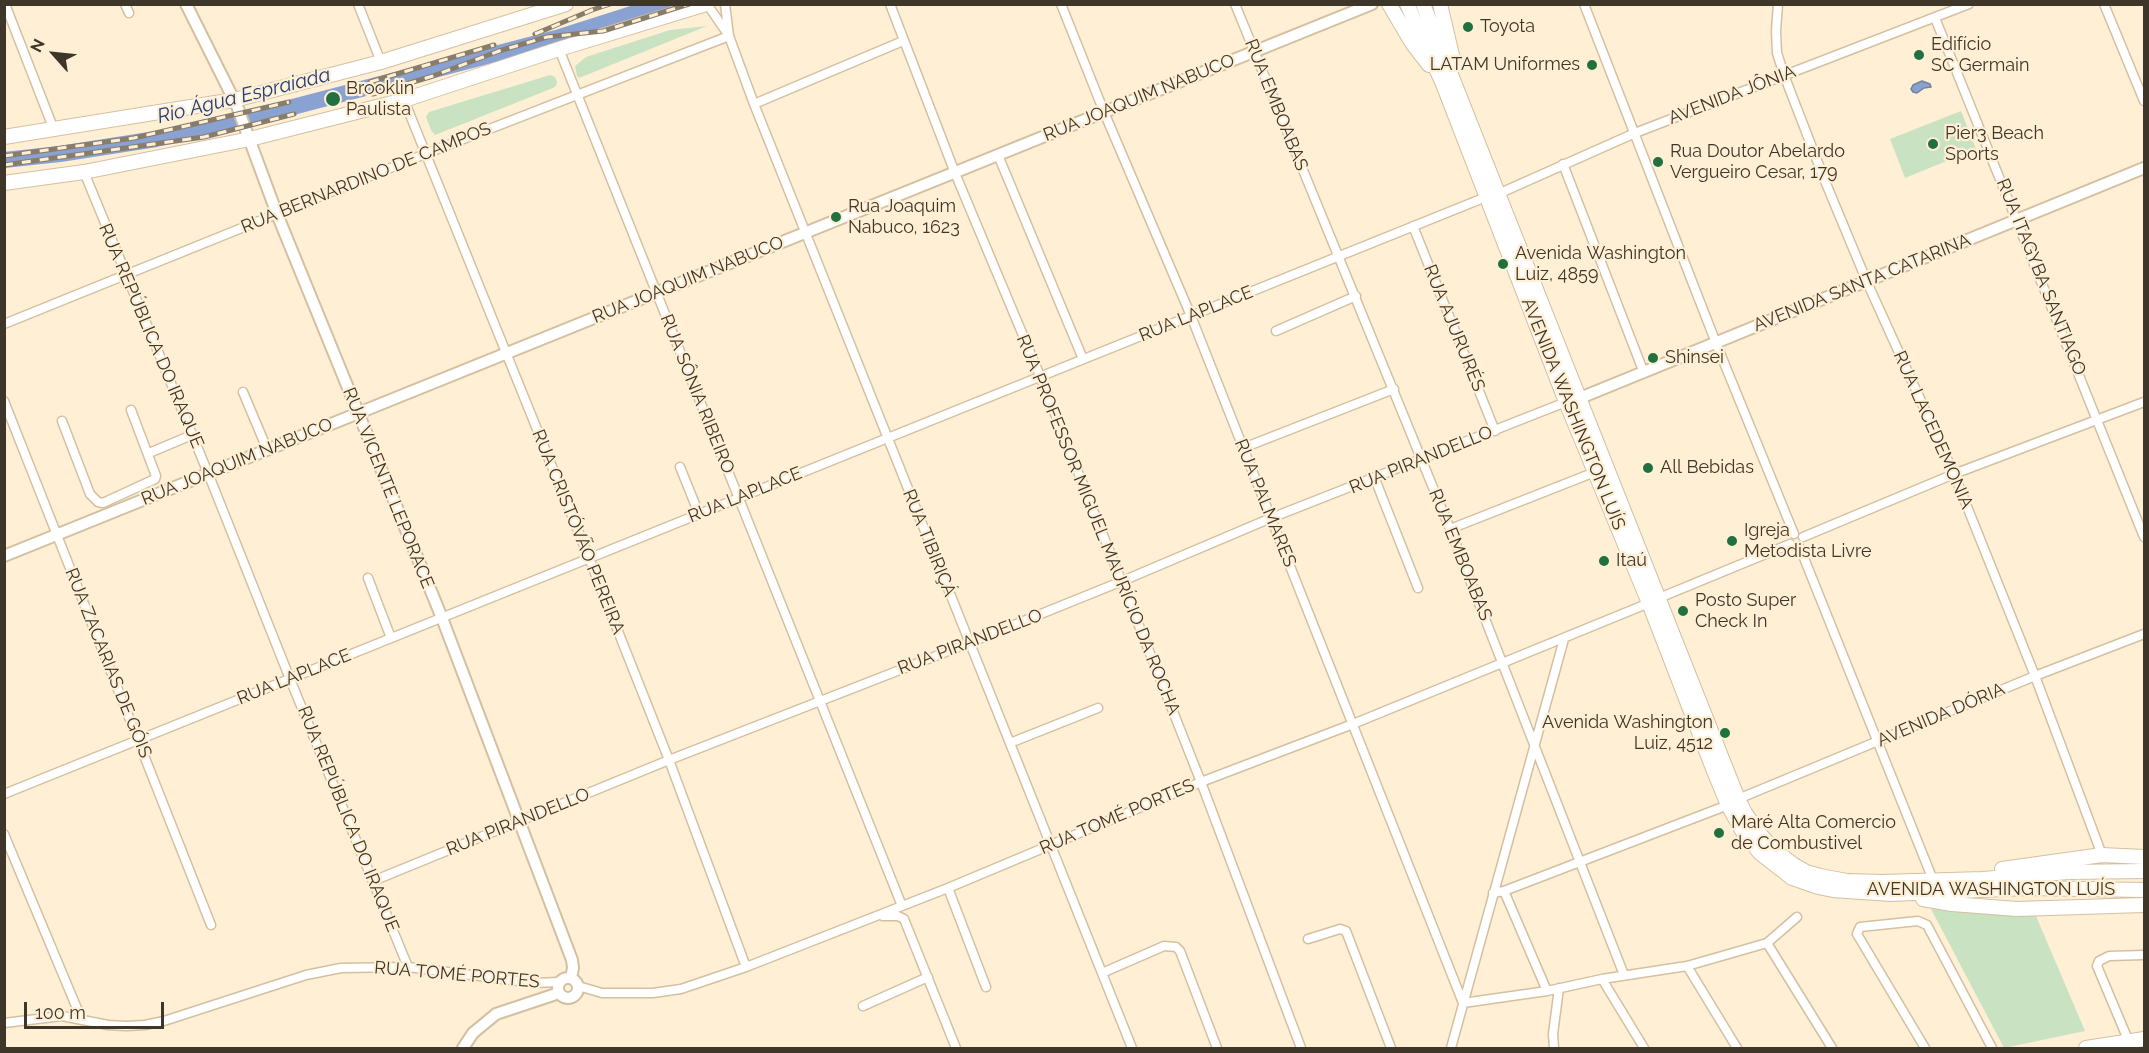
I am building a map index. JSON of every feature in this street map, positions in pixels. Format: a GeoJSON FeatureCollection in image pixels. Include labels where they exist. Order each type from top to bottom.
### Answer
{"type":"FeatureCollection","features":[{"type":"Feature","properties":{"kind":"main road"},"geometry":{"type":"LineString","coordinates":[[4,137],[236,103],[381,63],[566,4]]}},
{"type":"Feature","properties":{"kind":"main road"},"geometry":{"type":"LineString","coordinates":[[4,183],[84,172],[404,100],[706,4]]}},
{"type":"Feature","properties":{"kind":"main road"},"geometry":{"type":"LineString","coordinates":[[1389,4],[1412,43],[1447,81]]}},
{"type":"Feature","properties":{"kind":"main road","name":"AVENIDA WASHINGTON LUÍS"},"geometry":{"type":"LineString","coordinates":[[1407,4],[1435,65],[1447,81]]}},
{"type":"Feature","properties":{"kind":"main road","name":"AVENIDA WASHINGTON LUÍS"},"geometry":{"type":"LineString","coordinates":[[1423,4],[1439,46],[1447,81],[1654,600],[1743,832],[1760,853],[1792,878],[1833,890],[1891,894],[2027,888],[2145,890]]}},
{"type":"Feature","properties":{"kind":"main road"},"geometry":{"type":"LineString","coordinates":[[1440,4],[1452,56],[1447,81]]}},
{"type":"Feature","properties":{"kind":"main road","name":"AVENIDA WASHINGTON LUÍS"},"geometry":{"type":"LineString","coordinates":[[1573,400],[1595,472],[1654,600]]}},
{"type":"Feature","properties":{"kind":"main road","name":"AVENIDA WASHINGTON LUÍS"},"geometry":{"type":"LineString","coordinates":[[1733,802],[1745,813],[1773,849],[1794,865],[1806,872],[1847,881],[1983,879],[2067,872],[2145,871]]}},
{"type":"Feature","properties":{"kind":"main road"},"geometry":{"type":"LineString","coordinates":[[1939,879],[2102,855],[2145,857]]}},
{"type":"Feature","properties":{"kind":"main road"},"geometry":{"type":"LineString","coordinates":[[1891,894],[1952,904],[2017,909],[2145,904]]}},
{"type":"Feature","properties":{"kind":"main road"},"geometry":{"type":"LineString","coordinates":[[2086,1048],[2145,1039]]}},
{"type":"Feature","properties":{"kind":"street"},"geometry":{"type":"LineString","coordinates":[[5,4],[54,130]]}},
{"type":"Feature","properties":{"kind":"street","name":"RUA VICENTE LEPORACE"},"geometry":{"type":"LineString","coordinates":[[186,4],[236,103],[277,214],[442,618],[572,960],[574,982]]}},
{"type":"Feature","properties":{"kind":"street"},"geometry":{"type":"LineString","coordinates":[[358,4],[381,63]]}},
{"type":"Feature","properties":{"kind":"street","name":"RUA TIBIRIÇÁ"},"geometry":{"type":"LineString","coordinates":[[706,4],[729,36]]}},
{"type":"Feature","properties":{"kind":"street","name":"RUA TIBIRIÇÁ"},"geometry":{"type":"LineString","coordinates":[[725,4],[729,36],[754,104],[1132,1048]]}},
{"type":"Feature","properties":{"kind":"street","name":"RUA PROFESSOR MIGUEL MAURÍCIO DA ROCHA"},"geometry":{"type":"LineString","coordinates":[[890,4],[955,172],[1040,376],[1201,782],[1301,1048]]}},
{"type":"Feature","properties":{"kind":"street","name":"RUA PALMARES"},"geometry":{"type":"LineString","coordinates":[[1061,4],[1104,112],[1191,316],[1463,1003]]}},
{"type":"Feature","properties":{"kind":"street","name":"RUA EMBOABAS"},"geometry":{"type":"LineString","coordinates":[[1235,4],[1394,389],[1624,975]]}},
{"type":"Feature","properties":{"kind":"street","name":"RUA JOAQUIM NABUCO"},"geometry":{"type":"LineString","coordinates":[[4,556],[1372,4]]}},
{"type":"Feature","properties":{"kind":"street"},"geometry":{"type":"LineString","coordinates":[[1584,4],[1716,343],[1799,536],[1804,544],[1800,548],[1793,548],[1790,544],[1791,537],[1799,536],[1954,474],[2145,402]]}},
{"type":"Feature","properties":{"kind":"street","name":"RUA LACEDEMONIA"},"geometry":{"type":"LineString","coordinates":[[1778,4],[1777,53],[1784,75],[1825,181],[1868,282],[1954,474],[2035,675],[2102,855]]}},
{"type":"Feature","properties":{"kind":"street","name":"AVENIDA JÔNIA"},"geometry":{"type":"LineString","coordinates":[[1492,195],[1635,133],[1969,4]]}},
{"type":"Feature","properties":{"kind":"street"},"geometry":{"type":"LineString","coordinates":[[2104,4],[2145,101]]}},
{"type":"Feature","properties":{"kind":"street","name":"RUA ITAGYBA SANTIAGO"},"geometry":{"type":"LineString","coordinates":[[1935,18],[2145,537]]}},
{"type":"Feature","properties":{"kind":"street","name":"RUA BERNARDINO DE CAMPOS"},"geometry":{"type":"LineString","coordinates":[[4,324],[425,154],[729,36]]}},
{"type":"Feature","properties":{"kind":"street"},"geometry":{"type":"LineString","coordinates":[[754,104],[903,41]]}},
{"type":"Feature","properties":{"kind":"street","name":"RUA SÔNIA RIBEIRO"},"geometry":{"type":"LineString","coordinates":[[560,49],[902,906]]}},
{"type":"Feature","properties":{"kind":"street","name":"RUA CRISTÓVÃO PEREIRA"},"geometry":{"type":"LineString","coordinates":[[404,100],[669,760],[746,967]]}},
{"type":"Feature","properties":{"kind":"street"},"geometry":{"type":"LineString","coordinates":[[998,155],[1083,359]]}},
{"type":"Feature","properties":{"kind":"street"},"geometry":{"type":"LineString","coordinates":[[1563,164],[1644,373]]}},
{"type":"Feature","properties":{"kind":"street","name":"AVENIDA SANTA CATARINA"},"geometry":{"type":"LineString","coordinates":[[1573,400],[2145,168]]}},
{"type":"Feature","properties":{"kind":"street","name":"RUA REPÚBLICA DO IRAQUE"},"geometry":{"type":"LineString","coordinates":[[84,172],[408,967]]}},
{"type":"Feature","properties":{"kind":"street","name":"RUA LAPLACE"},"geometry":{"type":"LineString","coordinates":[[4,794],[1492,195]]}},
{"type":"Feature","properties":{"kind":"street","name":"RUA AJURURÉS"},"geometry":{"type":"LineString","coordinates":[[1413,226],[1495,431]]}},
{"type":"Feature","properties":{"kind":"street"},"geometry":{"type":"LineString","coordinates":[[1276,331],[1356,296]]}},
{"type":"Feature","properties":{"kind":"street"},"geometry":{"type":"LineString","coordinates":[[1243,448],[1394,389]]}},
{"type":"Feature","properties":{"kind":"street"},"geometry":{"type":"LineString","coordinates":[[243,392],[267,449]]}},
{"type":"Feature","properties":{"kind":"street","name":"RUA PIRANDELLO"},"geometry":{"type":"LineString","coordinates":[[373,881],[669,760],[1120,582],[1271,518],[1573,400]]}},
{"type":"Feature","properties":{"kind":"street","name":"RUA ZACARIAS DE GÓIS"},"geometry":{"type":"LineString","coordinates":[[4,401],[211,925]]}},
{"type":"Feature","properties":{"kind":"street"},"geometry":{"type":"LineString","coordinates":[[62,421],[90,494],[103,502],[155,479],[156,472],[131,410]]}},
{"type":"Feature","properties":{"kind":"street"},"geometry":{"type":"LineString","coordinates":[[148,453],[192,435]]}},
{"type":"Feature","properties":{"kind":"street"},"geometry":{"type":"LineString","coordinates":[[680,467],[699,514]]}},
{"type":"Feature","properties":{"kind":"street"},"geometry":{"type":"LineString","coordinates":[[1450,529],[1595,472]]}},
{"type":"Feature","properties":{"kind":"street"},"geometry":{"type":"LineString","coordinates":[[1375,479],[1418,588]]}},
{"type":"Feature","properties":{"kind":"street","name":"RUA TOMÉ PORTES"},"geometry":{"type":"LineString","coordinates":[[574,982],[602,993],[653,993],[681,988],[746,967],[948,888],[1201,782],[1564,639],[1790,544]]}},
{"type":"Feature","properties":{"kind":"street"},"geometry":{"type":"LineString","coordinates":[[1800,548],[1879,741],[1939,879]]}},
{"type":"Feature","properties":{"kind":"street"},"geometry":{"type":"LineString","coordinates":[[368,578],[391,638]]}},
{"type":"Feature","properties":{"kind":"street","name":"AVENIDA DÓRIA"},"geometry":{"type":"LineString","coordinates":[[1493,893],[1504,891],[1733,802],[2035,675],[2145,634]]}},
{"type":"Feature","properties":{"kind":"street"},"geometry":{"type":"LineString","coordinates":[[1451,1048],[1564,639]]}},
{"type":"Feature","properties":{"kind":"street"},"geometry":{"type":"LineString","coordinates":[[1010,743],[1098,708]]}},
{"type":"Feature","properties":{"kind":"street"},"geometry":{"type":"LineString","coordinates":[[4,834],[81,1018]]}},
{"type":"Feature","properties":{"kind":"street"},"geometry":{"type":"LineString","coordinates":[[948,888],[986,987]]}},
{"type":"Feature","properties":{"kind":"street"},"geometry":{"type":"LineString","coordinates":[[1504,891],[1547,991]]}},
{"type":"Feature","properties":{"kind":"street"},"geometry":{"type":"LineString","coordinates":[[876,916],[898,916],[904,919],[956,1048]]}},
{"type":"Feature","properties":{"kind":"street"},"geometry":{"type":"LineString","coordinates":[[1463,1003],[1547,991],[1624,975],[1687,966],[1767,943],[1797,917]]}},
{"type":"Feature","properties":{"kind":"street"},"geometry":{"type":"LineString","coordinates":[[1925,1048],[1857,934],[1860,927],[1918,921],[1930,928],[1992,1048]]}},
{"type":"Feature","properties":{"kind":"street"},"geometry":{"type":"LineString","coordinates":[[1308,939],[1340,929],[1346,931],[1391,1048]]}},
{"type":"Feature","properties":{"kind":"street"},"geometry":{"type":"LineString","coordinates":[[1767,943],[1832,1048]]}},
{"type":"Feature","properties":{"kind":"street"},"geometry":{"type":"LineString","coordinates":[[1102,973],[1164,946],[1176,947],[1180,951],[1217,1048]]}},
{"type":"Feature","properties":{"kind":"street"},"geometry":{"type":"LineString","coordinates":[[2129,1042],[2097,966],[2099,961],[2109,956],[2145,955]]}},
{"type":"Feature","properties":{"kind":"street"},"geometry":{"type":"LineString","coordinates":[[1687,966],[1737,1048]]}},
{"type":"Feature","properties":{"kind":"street","name":"RUA TOMÉ PORTES"},"geometry":{"type":"LineString","coordinates":[[4,1023],[62,1016],[126,1026],[164,1021],[306,975],[341,968],[408,967],[559,988]]}},
{"type":"Feature","properties":{"kind":"street"},"geometry":{"type":"LineString","coordinates":[[863,1006],[928,977]]}},
{"type":"Feature","properties":{"kind":"street"},"geometry":{"type":"LineString","coordinates":[[463,1048],[473,1033],[496,1014],[537,1001],[559,988],[564,978],[574,982],[576,993],[571,997],[564,997],[559,988]]}},
{"type":"Feature","properties":{"kind":"street"},"geometry":{"type":"LineString","coordinates":[[1602,979],[1644,1048]]}},
{"type":"Feature","properties":{"kind":"street"},"geometry":{"type":"LineString","coordinates":[[534,983],[542,990],[537,1001]]}},
{"type":"Feature","properties":{"kind":"street"},"geometry":{"type":"LineString","coordinates":[[1554,1048],[1553,1034],[1559,988]]}},
{"type":"Feature","properties":{"kind":"green space"},"geometry":{"type":"Polygon","coordinates":[[[707,26],[579,78],[577,76],[575,66],[586,57],[670,30],[707,26]]]}},
{"type":"Feature","properties":{"kind":"green space"},"geometry":{"type":"Polygon","coordinates":[[[550,75],[555,77],[557,82],[553,88],[435,135],[431,130],[426,117],[429,112],[550,75]]]}},
{"type":"Feature","properties":{"kind":"green space","name":"Pier3 Beach Sports"},"geometry":{"type":"Polygon","coordinates":[[[1961,111],[1976,149],[1905,178],[1890,139],[1961,111]]]}},
{"type":"Feature","properties":{"kind":"green space"},"geometry":{"type":"Polygon","coordinates":[[[1931,909],[2036,916],[2085,1031],[2004,1048],[1931,909]]]}},
{"type":"Feature","properties":{"kind":"water"},"geometry":{"type":"Polygon","coordinates":[[[1922,81],[1930,84],[1931,87],[1924,88],[1917,93],[1913,92],[1911,89],[1913,85],[1922,81]]]}},
{"type":"Feature","properties":{"kind":"waterway","name":"Rio Água Espraiada"},"geometry":{"type":"LineString","coordinates":[[4,160],[156,139],[224,125],[556,38],[663,4]]}},
{"type":"Feature","properties":{"kind":"railway"},"geometry":{"type":"LineString","coordinates":[[535,34],[610,4]]}},
{"type":"Feature","properties":{"kind":"railway"},"geometry":{"type":"LineString","coordinates":[[373,94],[547,37],[603,31],[689,4]]}},
{"type":"Feature","properties":{"kind":"railway"},"geometry":{"type":"LineString","coordinates":[[370,82],[494,45]]}},
{"type":"Feature","properties":{"kind":"railway"},"geometry":{"type":"LineString","coordinates":[[4,156],[134,138],[289,102]]}},
{"type":"Feature","properties":{"kind":"railway"},"geometry":{"type":"LineString","coordinates":[[4,165],[204,137],[294,114]]}},
{"type":"Feature","properties":{"kind":"place","name":"Toyota"},"geometry":{"type":"Point","coordinates":[1468,27]}},
{"type":"Feature","properties":{"kind":"place","name":"Edifício SC Germain"},"geometry":{"type":"Point","coordinates":[1919,55]}},
{"type":"Feature","properties":{"kind":"place","name":"LATAM Uniformes"},"geometry":{"type":"Point","coordinates":[1592,65]}},
{"type":"Feature","properties":{"kind":"place","name":"Brooklin Paulista"},"geometry":{"type":"Point","coordinates":[333,99]}},
{"type":"Feature","properties":{"kind":"place","name":"Pier3 Beach Sports"},"geometry":{"type":"Point","coordinates":[1933,144]}},
{"type":"Feature","properties":{"kind":"place","name":"Rua Doutor Abelardo Vergueiro Cesar, 179"},"geometry":{"type":"Point","coordinates":[1658,162]}},
{"type":"Feature","properties":{"kind":"place","name":"Rua Joaquim Nabuco, 1623"},"geometry":{"type":"Point","coordinates":[836,217]}},
{"type":"Feature","properties":{"kind":"place","name":"Avenida Washington Luiz, 4859"},"geometry":{"type":"Point","coordinates":[1503,264]}},
{"type":"Feature","properties":{"kind":"place","name":"Shinsei"},"geometry":{"type":"Point","coordinates":[1653,358]}},
{"type":"Feature","properties":{"kind":"place","name":"All Bebidas"},"geometry":{"type":"Point","coordinates":[1648,468]}},
{"type":"Feature","properties":{"kind":"place","name":"Igreja Metodista Livre"},"geometry":{"type":"Point","coordinates":[1732,541]}},
{"type":"Feature","properties":{"kind":"place","name":"Itaú"},"geometry":{"type":"Point","coordinates":[1604,561]}},
{"type":"Feature","properties":{"kind":"place","name":"Posto Super Check In"},"geometry":{"type":"Point","coordinates":[1683,611]}},
{"type":"Feature","properties":{"kind":"place","name":"Avenida Washington Luiz, 4512"},"geometry":{"type":"Point","coordinates":[1725,733]}},
{"type":"Feature","properties":{"kind":"place","name":"Maré Alta Comercio de Combustivel"},"geometry":{"type":"Point","coordinates":[1719,833]}}]}
